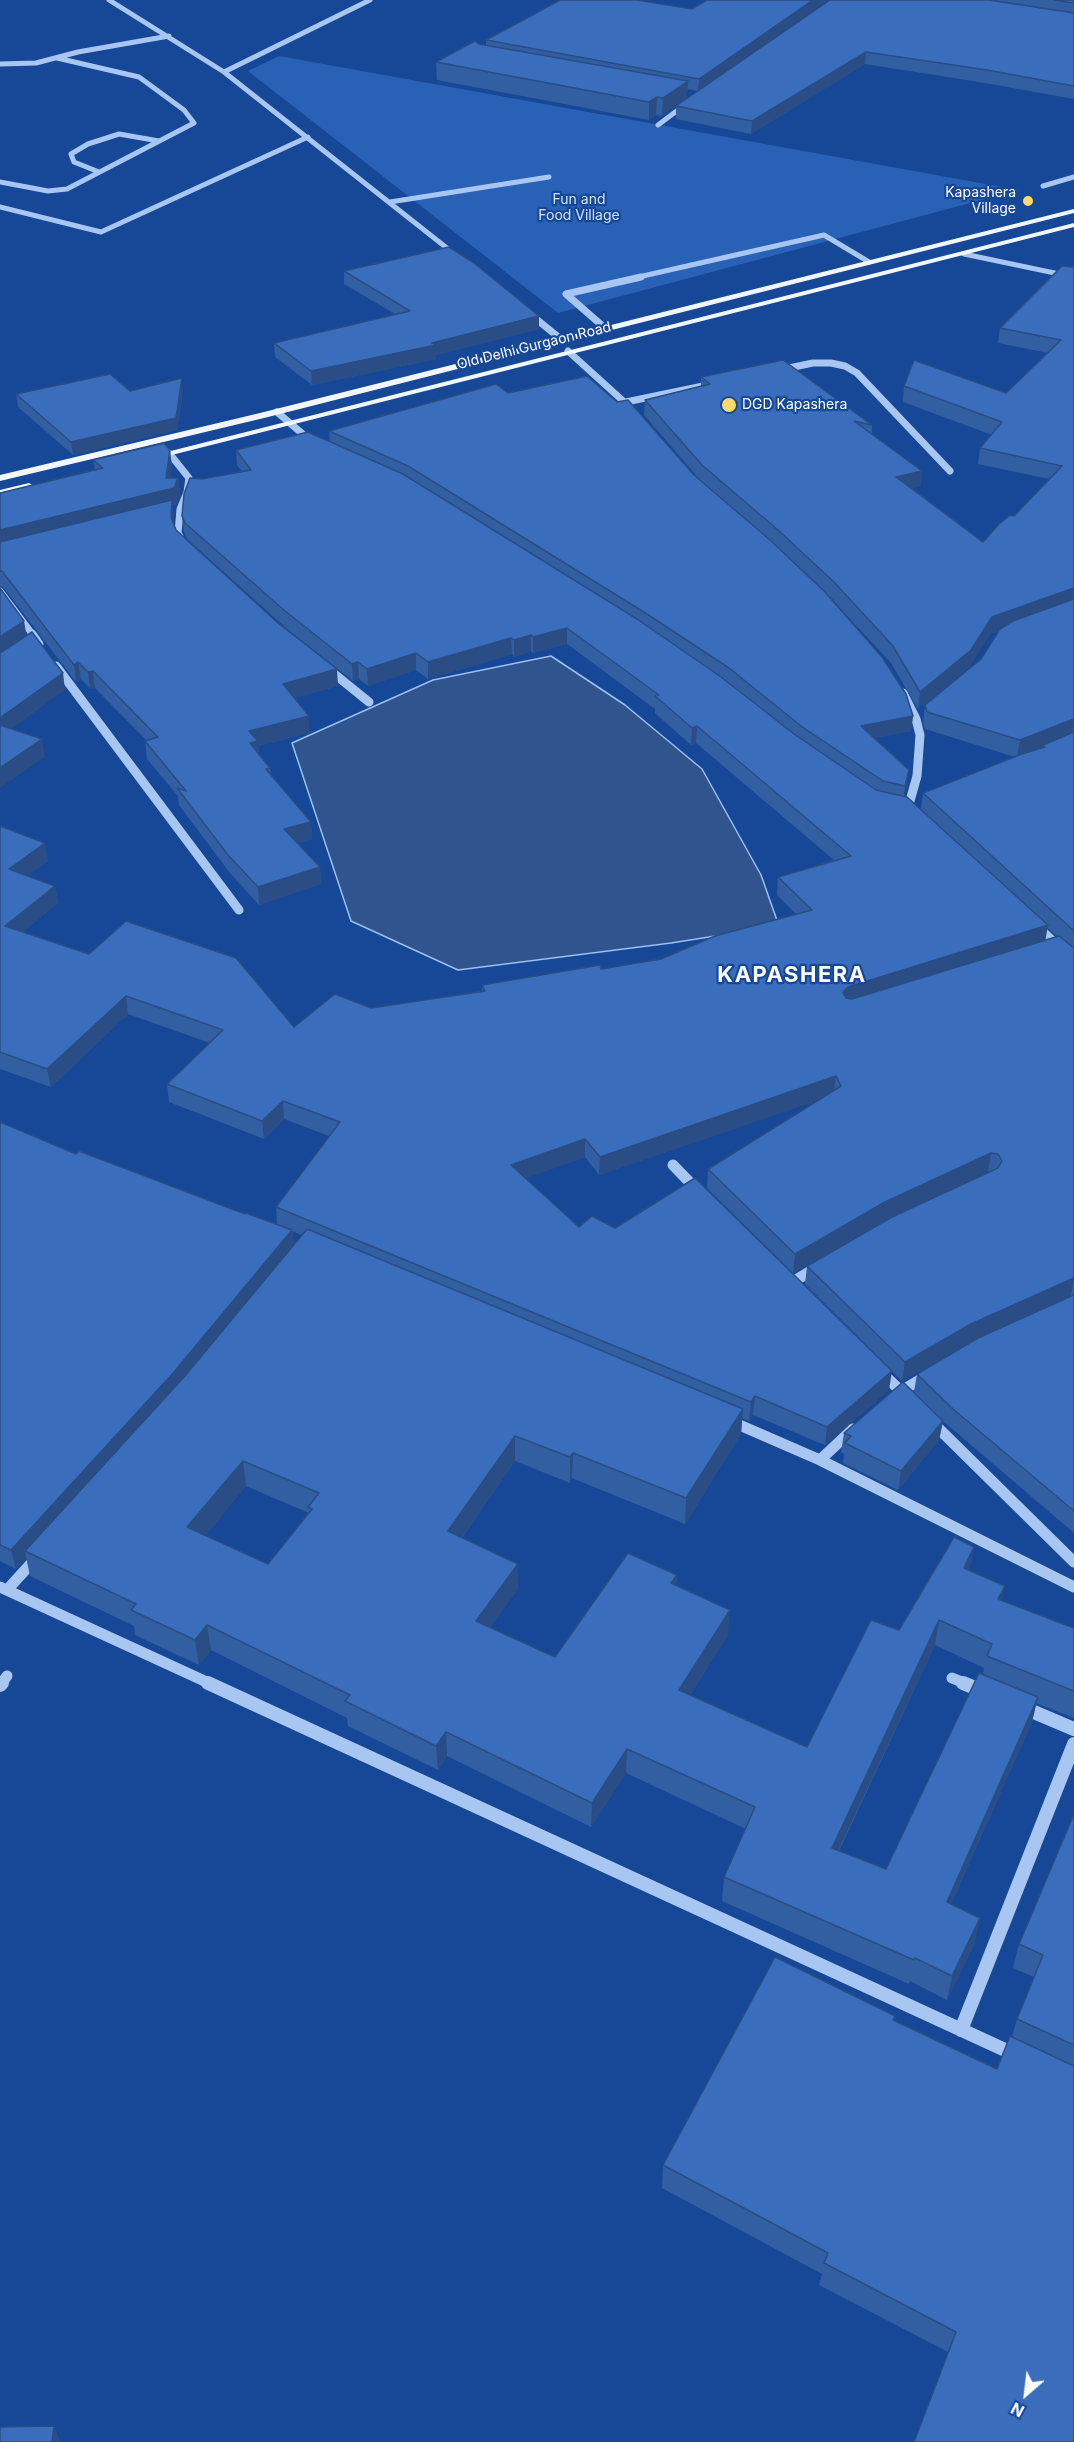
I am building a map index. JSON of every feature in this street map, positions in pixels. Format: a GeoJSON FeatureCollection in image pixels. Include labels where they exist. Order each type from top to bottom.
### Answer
{"type":"FeatureCollection","features":[{"type":"Feature","properties":{"kind":"main road","name":"Old Delhi Gurgaon Road"},"geometry":{"type":"LineString","coordinates":[[0,478],[277,412],[1074,211]]}},
{"type":"Feature","properties":{"kind":"main road","name":"Old Delhi Gurgaon Road"},"geometry":{"type":"LineString","coordinates":[[146,458],[1072,227]]}},
{"type":"Feature","properties":{"kind":"main road"},"geometry":{"type":"LineString","coordinates":[[0,493],[34,485]]}},
{"type":"Feature","properties":{"kind":"street"},"geometry":{"type":"LineString","coordinates":[[109,0],[224,72],[462,260]]}},
{"type":"Feature","properties":{"kind":"street"},"geometry":{"type":"LineString","coordinates":[[224,72],[370,0]]}},
{"type":"Feature","properties":{"kind":"street"},"geometry":{"type":"LineString","coordinates":[[0,64],[26,64],[169,36]]}},
{"type":"Feature","properties":{"kind":"street"},"geometry":{"type":"LineString","coordinates":[[0,182],[58,191],[195,121],[139,77],[93,64],[57,58]]}},
{"type":"Feature","properties":{"kind":"street"},"geometry":{"type":"LineString","coordinates":[[658,124],[691,101]]}},
{"type":"Feature","properties":{"kind":"street"},"geometry":{"type":"LineString","coordinates":[[99,172],[74,162],[71,154],[88,144],[119,134],[159,141]]}},
{"type":"Feature","properties":{"kind":"street"},"geometry":{"type":"LineString","coordinates":[[0,207],[102,232],[308,137]]}},
{"type":"Feature","properties":{"kind":"street"},"geometry":{"type":"LineString","coordinates":[[390,202],[549,177]]}},
{"type":"Feature","properties":{"kind":"street"},"geometry":{"type":"LineString","coordinates":[[1043,186],[1074,177]]}},
{"type":"Feature","properties":{"kind":"street"},"geometry":{"type":"LineString","coordinates":[[606,328],[566,294],[824,236],[868,262]]}},
{"type":"Feature","properties":{"kind":"street"},"geometry":{"type":"LineString","coordinates":[[964,254],[1074,277]]}},
{"type":"Feature","properties":{"kind":"street"},"geometry":{"type":"LineString","coordinates":[[526,311],[562,340]]}},
{"type":"Feature","properties":{"kind":"street"},"geometry":{"type":"LineString","coordinates":[[568,351],[626,402],[639,418]]}},
{"type":"Feature","properties":{"kind":"street"},"geometry":{"type":"LineString","coordinates":[[766,373],[813,363],[845,366],[858,373],[950,471]]}},
{"type":"Feature","properties":{"kind":"street"},"geometry":{"type":"LineString","coordinates":[[626,402],[708,385]]}},
{"type":"Feature","properties":{"kind":"street"},"geometry":{"type":"LineString","coordinates":[[277,412],[288,424],[319,446]]}},
{"type":"Feature","properties":{"kind":"street"},"geometry":{"type":"LineString","coordinates":[[169,453],[189,478],[187,492],[180,509],[178,533],[182,542],[190,550]]}},
{"type":"Feature","properties":{"kind":"street"},"geometry":{"type":"LineString","coordinates":[[169,512],[180,509]]}},
{"type":"Feature","properties":{"kind":"street"},"geometry":{"type":"LineString","coordinates":[[0,591],[238,910]]}},
{"type":"Feature","properties":{"kind":"street"},"geometry":{"type":"LineString","coordinates":[[27,646],[36,640]]}},
{"type":"Feature","properties":{"kind":"street"},"geometry":{"type":"LineString","coordinates":[[323,665],[369,702]]}},
{"type":"Feature","properties":{"kind":"street"},"geometry":{"type":"LineString","coordinates":[[899,686],[916,719],[920,735],[920,757],[904,808]]}},
{"type":"Feature","properties":{"kind":"street"},"geometry":{"type":"LineString","coordinates":[[916,719],[925,712]]}},
{"type":"Feature","properties":{"kind":"street"},"geometry":{"type":"LineString","coordinates":[[904,808],[919,804]]}},
{"type":"Feature","properties":{"kind":"street"},"geometry":{"type":"LineString","coordinates":[[904,808],[917,816]]}},
{"type":"Feature","properties":{"kind":"street"},"geometry":{"type":"LineString","coordinates":[[1032,921],[1074,961]]}},
{"type":"Feature","properties":{"kind":"street"},"geometry":{"type":"LineString","coordinates":[[1047,949],[1058,946]]}},
{"type":"Feature","properties":{"kind":"street"},"geometry":{"type":"LineString","coordinates":[[673,1165],[706,1199]]}},
{"type":"Feature","properties":{"kind":"street"},"geometry":{"type":"LineString","coordinates":[[791,1283],[829,1261]]}},
{"type":"Feature","properties":{"kind":"street"},"geometry":{"type":"LineString","coordinates":[[875,1366],[896,1394],[921,1411],[1074,1562]]}},
{"type":"Feature","properties":{"kind":"street"},"geometry":{"type":"LineString","coordinates":[[896,1394],[941,1368]]}},
{"type":"Feature","properties":{"kind":"street"},"geometry":{"type":"LineString","coordinates":[[715,1415],[820,1460],[1074,1587]]}},
{"type":"Feature","properties":{"kind":"street"},"geometry":{"type":"LineString","coordinates":[[820,1460],[867,1418]]}},
{"type":"Feature","properties":{"kind":"street"},"geometry":{"type":"LineString","coordinates":[[44,1550],[4,1588],[1033,2063]]}},
{"type":"Feature","properties":{"kind":"street"},"geometry":{"type":"LineString","coordinates":[[952,1678],[993,1695]]}},
{"type":"Feature","properties":{"kind":"street"},"geometry":{"type":"LineString","coordinates":[[1013,1703],[1074,1729]]}},
{"type":"Feature","properties":{"kind":"street"},"geometry":{"type":"LineString","coordinates":[[962,2030],[1074,1744]]}},
{"type":"Feature","properties":{"kind":"green space","name":"Fun and Food Village"},"geometry":{"type":"Polygon","coordinates":[[[279,56],[1019,190],[558,313],[248,71],[279,56]]]}},
{"type":"Feature","properties":{"kind":"shaded area"},"geometry":{"type":"Polygon","coordinates":[[[551,656],[625,705],[702,769],[761,875],[779,926],[671,943],[458,970],[351,921],[292,743],[433,680],[551,656]]]}},
{"type":"Feature","properties":{"kind":"building"},"geometry":{"type":"Polygon","coordinates":[[[560,0],[637,0],[692,9],[707,0],[813,0],[699,79],[486,40],[560,0]]]}},
{"type":"Feature","properties":{"kind":"building"},"geometry":{"type":"Polygon","coordinates":[[[830,0],[989,0],[1074,13],[1074,86],[866,52],[752,121],[676,106],[830,0]]]}},
{"type":"Feature","properties":{"kind":"building"},"geometry":{"type":"Polygon","coordinates":[[[1054,0],[1074,0],[1074,3],[1054,0]]]}},
{"type":"Feature","properties":{"kind":"building"},"geometry":{"type":"Polygon","coordinates":[[[475,41],[479,44],[688,81],[663,98],[657,97],[649,102],[436,62],[475,41]]]}},
{"type":"Feature","properties":{"kind":"building"},"geometry":{"type":"Polygon","coordinates":[[[449,247],[474,263],[539,316],[432,343],[436,345],[311,371],[274,343],[410,311],[344,271],[449,247]]]}},
{"type":"Feature","properties":{"kind":"building"},"geometry":{"type":"Polygon","coordinates":[[[1062,266],[1074,267],[1074,588],[992,617],[971,650],[920,692],[893,646],[834,582],[702,465],[645,400],[710,384],[701,377],[783,360],[872,425],[854,421],[922,471],[896,477],[983,542],[999,524],[1010,515],[1014,516],[1062,466],[980,448],[1002,422],[904,386],[914,360],[1006,393],[1061,340],[1000,328],[1062,266]]]}},
{"type":"Feature","properties":{"kind":"building"},"geometry":{"type":"Polygon","coordinates":[[[110,374],[130,391],[182,378],[176,418],[71,442],[16,394],[110,374]]]}},
{"type":"Feature","properties":{"kind":"building"},"geometry":{"type":"Polygon","coordinates":[[[587,376],[617,402],[628,400],[694,475],[770,540],[825,592],[882,657],[906,694],[913,716],[861,726],[909,770],[905,786],[883,781],[801,726],[729,668],[647,614],[408,466],[329,431],[496,384],[508,393],[587,376]]]}},
{"type":"Feature","properties":{"kind":"building"},"geometry":{"type":"Polygon","coordinates":[[[308,432],[403,474],[637,619],[721,677],[794,734],[876,790],[907,797],[1048,925],[848,987],[843,992],[846,998],[852,999],[1059,936],[1074,948],[1074,1278],[971,1324],[905,1362],[807,1266],[892,1217],[998,1168],[1002,1161],[998,1154],[991,1153],[885,1202],[795,1254],[708,1169],[841,1086],[836,1076],[600,1157],[585,1139],[511,1165],[579,1227],[592,1216],[615,1228],[695,1178],[892,1371],[827,1427],[755,1396],[751,1402],[276,1207],[340,1122],[283,1101],[262,1121],[167,1084],[223,1030],[126,996],[47,1069],[0,1052],[0,826],[45,843],[9,869],[55,886],[5,926],[89,954],[126,921],[236,958],[294,1027],[335,994],[371,1008],[485,991],[482,985],[600,965],[601,969],[661,959],[715,936],[812,910],[778,877],[851,856],[697,726],[692,728],[655,696],[659,695],[567,628],[533,637],[531,635],[514,640],[511,638],[428,662],[416,653],[367,669],[358,662],[352,664],[285,611],[185,523],[182,516],[184,494],[190,478],[202,479],[251,470],[236,450],[308,432]]]}},
{"type":"Feature","properties":{"kind":"building"},"geometry":{"type":"Polygon","coordinates":[[[164,443],[170,450],[166,478],[178,478],[174,488],[0,530],[0,493],[103,468],[93,460],[164,443]]]}},
{"type":"Feature","properties":{"kind":"building"},"geometry":{"type":"Polygon","coordinates":[[[172,500],[171,517],[176,530],[278,623],[337,669],[283,684],[309,716],[249,731],[258,741],[250,743],[270,768],[266,769],[311,822],[284,829],[320,867],[258,887],[228,855],[177,788],[186,791],[145,741],[158,737],[93,671],[88,672],[78,662],[74,665],[0,571],[0,542],[172,500]]]}},
{"type":"Feature","properties":{"kind":"building"},"geometry":{"type":"Polygon","coordinates":[[[0,588],[24,621],[0,637],[0,588]]]}},
{"type":"Feature","properties":{"kind":"building"},"geometry":{"type":"Polygon","coordinates":[[[1074,599],[1074,719],[1020,740],[927,712],[925,705],[981,659],[1000,629],[1013,621],[1074,599]]]}},
{"type":"Feature","properties":{"kind":"building"},"geometry":{"type":"Polygon","coordinates":[[[32,632],[63,673],[0,718],[0,653],[32,632]]]}},
{"type":"Feature","properties":{"kind":"building"},"geometry":{"type":"Polygon","coordinates":[[[0,725],[42,739],[0,768],[0,725]]]}},
{"type":"Feature","properties":{"kind":"building"},"geometry":{"type":"Polygon","coordinates":[[[1074,732],[1074,931],[923,793],[1045,747],[1041,746],[1074,732]]]}},
{"type":"Feature","properties":{"kind":"building"},"geometry":{"type":"Polygon","coordinates":[[[0,1122],[76,1154],[79,1151],[292,1230],[174,1372],[11,1550],[0,1545],[0,1122]]]}},
{"type":"Feature","properties":{"kind":"building"},"geometry":{"type":"Polygon","coordinates":[[[307,1229],[743,1409],[686,1498],[573,1453],[570,1457],[515,1436],[448,1531],[518,1564],[476,1621],[555,1657],[628,1553],[677,1575],[671,1583],[730,1610],[679,1690],[807,1747],[871,1620],[899,1630],[954,1537],[974,1547],[964,1568],[1005,1586],[998,1599],[1074,1628],[1074,1691],[987,1656],[992,1644],[939,1620],[832,1848],[886,1869],[979,1673],[1038,1697],[947,1902],[980,1918],[952,1976],[724,1877],[755,1807],[627,1749],[592,1803],[446,1732],[436,1746],[345,1701],[350,1695],[207,1625],[195,1640],[131,1610],[136,1604],[25,1551],[185,1376],[307,1229]],[[243,1461],[187,1527],[268,1564],[312,1509],[308,1507],[319,1493],[243,1461]]]}},
{"type":"Feature","properties":{"kind":"building"},"geometry":{"type":"Polygon","coordinates":[[[1074,1295],[1074,1511],[953,1409],[917,1374],[978,1338],[1074,1295]]]}},
{"type":"Feature","properties":{"kind":"building"},"geometry":{"type":"Polygon","coordinates":[[[903,1382],[943,1421],[901,1471],[845,1443],[851,1436],[844,1433],[903,1382]]]}},
{"type":"Feature","properties":{"kind":"building"},"geometry":{"type":"Polygon","coordinates":[[[1074,1814],[1074,2045],[1017,2019],[1043,1955],[1019,1944],[1074,1814]]]}},
{"type":"Feature","properties":{"kind":"building"},"geometry":{"type":"Polygon","coordinates":[[[775,1957],[895,2016],[893,2020],[997,2069],[1010,2036],[1074,2066],[1074,2442],[914,2442],[956,2332],[824,2263],[828,2253],[663,2165],[775,1957]]]}},
{"type":"Feature","properties":{"kind":"building"},"geometry":{"type":"Polygon","coordinates":[[[54,2426],[52,2442],[0,2442],[0,2427],[54,2426]]]}},
{"type":"Feature","properties":{"kind":"place","name":"Kapashera Village"},"geometry":{"type":"Point","coordinates":[1028,201]}},
{"type":"Feature","properties":{"kind":"place","name":"DGD Kapashera"},"geometry":{"type":"Point","coordinates":[729,405]}},
{"type":"Feature","properties":{"kind":"district","name":"KAPASHERA"},"geometry":{"type":"Point","coordinates":[792,975]}}]}
